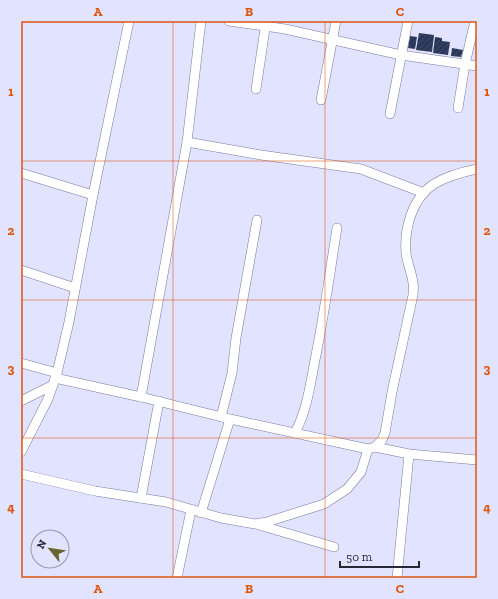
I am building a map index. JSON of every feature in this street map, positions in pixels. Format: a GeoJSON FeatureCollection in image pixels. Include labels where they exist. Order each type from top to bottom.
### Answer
{"type":"FeatureCollection","features":[{"type":"Feature","properties":{"kind":"street"},"geometry":{"type":"LineString","coordinates":[[21,452],[48,399],[55,379],[69,322],[93,195],[129,21]]}},
{"type":"Feature","properties":{"kind":"street"},"geometry":{"type":"LineString","coordinates":[[141,397],[187,142],[201,21]]}},
{"type":"Feature","properties":{"kind":"street"},"geometry":{"type":"LineString","coordinates":[[229,21],[266,24],[401,55],[477,66]]}},
{"type":"Feature","properties":{"kind":"street"},"geometry":{"type":"LineString","coordinates":[[321,100],[336,21]]}},
{"type":"Feature","properties":{"kind":"street"},"geometry":{"type":"LineString","coordinates":[[390,114],[408,21]]}},
{"type":"Feature","properties":{"kind":"street"},"geometry":{"type":"LineString","coordinates":[[458,108],[465,64],[475,21]]}},
{"type":"Feature","properties":{"kind":"street"},"geometry":{"type":"LineString","coordinates":[[256,89],[266,24]]}},
{"type":"Feature","properties":{"kind":"street"},"geometry":{"type":"LineString","coordinates":[[187,142],[261,155],[361,169],[424,192]]}},
{"type":"Feature","properties":{"kind":"street"},"geometry":{"type":"LineString","coordinates":[[255,524],[267,522],[324,504],[347,489],[361,472],[371,448],[382,440],[385,433],[392,392],[413,295],[414,283],[406,255],[406,241],[413,210],[424,192],[433,185],[450,176],[477,169]]}},
{"type":"Feature","properties":{"kind":"street"},"geometry":{"type":"LineString","coordinates":[[21,173],[93,195]]}},
{"type":"Feature","properties":{"kind":"street"},"geometry":{"type":"LineString","coordinates":[[221,416],[232,373],[236,338],[257,220]]}},
{"type":"Feature","properties":{"kind":"street"},"geometry":{"type":"LineString","coordinates":[[295,433],[302,420],[307,404],[321,330],[337,228]]}},
{"type":"Feature","properties":{"kind":"street"},"geometry":{"type":"LineString","coordinates":[[21,270],[75,288]]}},
{"type":"Feature","properties":{"kind":"street"},"geometry":{"type":"LineString","coordinates":[[21,362],[55,379],[159,401],[230,419],[295,433],[409,454],[477,460]]}},
{"type":"Feature","properties":{"kind":"street"},"geometry":{"type":"LineString","coordinates":[[21,401],[55,379]]}},
{"type":"Feature","properties":{"kind":"street"},"geometry":{"type":"LineString","coordinates":[[141,498],[159,401]]}},
{"type":"Feature","properties":{"kind":"street"},"geometry":{"type":"LineString","coordinates":[[201,513],[230,419]]}},
{"type":"Feature","properties":{"kind":"street"},"geometry":{"type":"LineString","coordinates":[[397,578],[409,454]]}},
{"type":"Feature","properties":{"kind":"street"},"geometry":{"type":"LineString","coordinates":[[21,474],[95,491],[166,502],[201,513],[255,524],[334,546]]}},
{"type":"Feature","properties":{"kind":"street"},"geometry":{"type":"LineString","coordinates":[[177,578],[191,510]]}},
{"type":"Feature","properties":{"kind":"building"},"geometry":{"type":"Polygon","coordinates":[[[419,33],[434,35],[432,52],[416,50],[419,33]]]}},
{"type":"Feature","properties":{"kind":"building"},"geometry":{"type":"Polygon","coordinates":[[[410,36],[417,37],[415,49],[408,48],[410,36]]]}},
{"type":"Feature","properties":{"kind":"building"},"geometry":{"type":"Polygon","coordinates":[[[435,37],[442,38],[442,41],[450,42],[448,55],[433,53],[435,37]]]}},
{"type":"Feature","properties":{"kind":"building"},"geometry":{"type":"Polygon","coordinates":[[[452,48],[463,50],[461,57],[451,56],[452,48]]]}}]}
